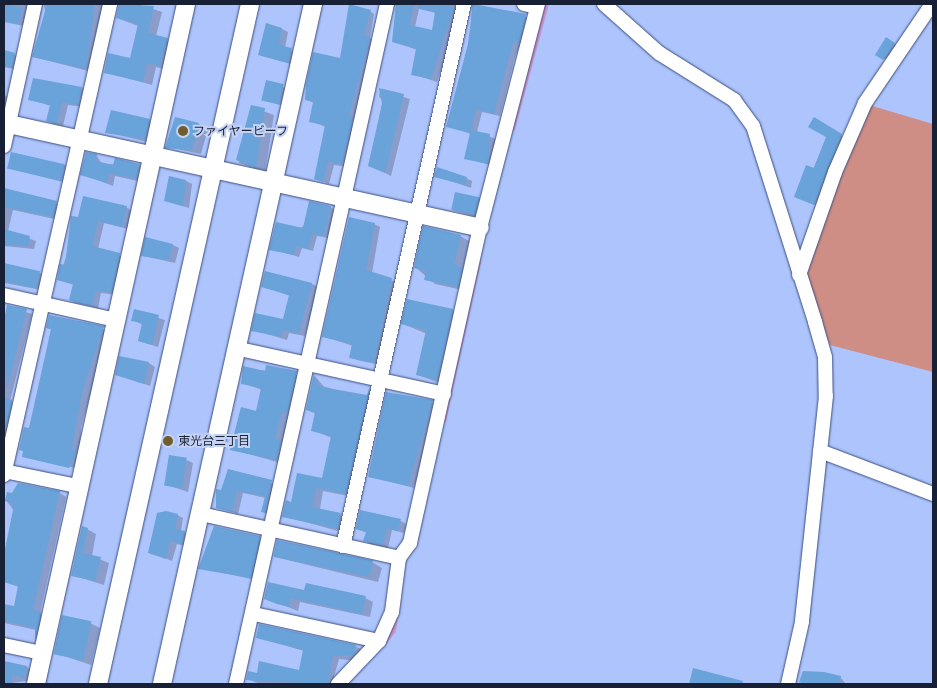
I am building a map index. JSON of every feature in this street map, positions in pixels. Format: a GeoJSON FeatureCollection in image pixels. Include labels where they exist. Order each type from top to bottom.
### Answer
{"type":"FeatureCollection","features":[{"type":"Feature","properties":{"kind":"street"},"geometry":{"type":"LineString","coordinates":[[4,146],[6,124],[35,4]]}},
{"type":"Feature","properties":{"kind":"street"},"geometry":{"type":"LineString","coordinates":[[78,486],[4,472],[110,4]]}},
{"type":"Feature","properties":{"kind":"street"},"geometry":{"type":"LineString","coordinates":[[36,684],[78,486],[186,4]]}},
{"type":"Feature","properties":{"kind":"street"},"geometry":{"type":"LineString","coordinates":[[98,684],[250,4]]}},
{"type":"Feature","properties":{"kind":"street"},"geometry":{"type":"LineString","coordinates":[[165,684],[235,348],[312,4]]}},
{"type":"Feature","properties":{"kind":"street"},"geometry":{"type":"LineString","coordinates":[[236,684],[254,614],[271,528],[387,4]]}},
{"type":"Feature","properties":{"kind":"street"},"geometry":{"type":"LineString","coordinates":[[343,546],[464,4]]}},
{"type":"Feature","properties":{"kind":"street"},"geometry":{"type":"LineString","coordinates":[[604,4],[659,53],[721,90],[743,111],[757,135],[825,356],[820,451],[802,622],[788,684]]}},
{"type":"Feature","properties":{"kind":"street"},"geometry":{"type":"LineString","coordinates":[[799,275],[835,172],[865,103],[932,4]]}},
{"type":"Feature","properties":{"kind":"street"},"geometry":{"type":"LineString","coordinates":[[338,684],[379,642],[392,612],[400,558],[410,543],[480,228],[533,5]]}},
{"type":"Feature","properties":{"kind":"street"},"geometry":{"type":"LineString","coordinates":[[6,124],[480,228]]}},
{"type":"Feature","properties":{"kind":"street"},"geometry":{"type":"LineString","coordinates":[[4,295],[116,320]]}},
{"type":"Feature","properties":{"kind":"street"},"geometry":{"type":"LineString","coordinates":[[235,348],[444,394]]}},
{"type":"Feature","properties":{"kind":"street"},"geometry":{"type":"LineString","coordinates":[[820,451],[933,494]]}},
{"type":"Feature","properties":{"kind":"street"},"geometry":{"type":"LineString","coordinates":[[201,514],[400,558]]}},
{"type":"Feature","properties":{"kind":"street"},"geometry":{"type":"LineString","coordinates":[[254,614],[379,642]]}},
{"type":"Feature","properties":{"kind":"street"},"geometry":{"type":"LineString","coordinates":[[4,645],[43,653]]}},
{"type":"Feature","properties":{"kind":"shaded area"},"geometry":{"type":"Polygon","coordinates":[[[869,105],[933,124],[933,372],[830,345],[805,282],[820,225],[869,105]]]}},
{"type":"Feature","properties":{"kind":"building"},"geometry":{"type":"Polygon","coordinates":[[[4,4],[23,8],[18,24],[4,21],[4,4]]]}},
{"type":"Feature","properties":{"kind":"building"},"geometry":{"type":"Polygon","coordinates":[[[47,4],[95,4],[86,69],[32,57],[47,4]]]}},
{"type":"Feature","properties":{"kind":"building"},"geometry":{"type":"Polygon","coordinates":[[[119,4],[154,6],[148,33],[168,38],[160,66],[147,63],[143,82],[104,73],[108,53],[130,58],[138,24],[116,18],[119,4]]]}},
{"type":"Feature","properties":{"kind":"building"},"geometry":{"type":"Polygon","coordinates":[[[349,4],[371,10],[364,35],[370,37],[349,116],[353,117],[342,164],[328,162],[323,182],[314,179],[325,125],[309,122],[313,102],[305,100],[306,84],[313,52],[340,58],[349,4]]]}},
{"type":"Feature","properties":{"kind":"building"},"geometry":{"type":"Polygon","coordinates":[[[396,4],[414,4],[410,25],[432,30],[435,12],[417,8],[418,4],[455,4],[431,79],[411,75],[416,49],[392,42],[396,4]]]}},
{"type":"Feature","properties":{"kind":"building"},"geometry":{"type":"Polygon","coordinates":[[[473,4],[526,14],[519,43],[514,41],[510,53],[494,114],[476,109],[471,130],[490,134],[488,164],[464,159],[470,133],[446,127],[468,44],[473,4]]]}},
{"type":"Feature","properties":{"kind":"building"},"geometry":{"type":"Polygon","coordinates":[[[266,23],[282,28],[279,45],[292,48],[288,63],[258,55],[266,23]]]}},
{"type":"Feature","properties":{"kind":"building"},"geometry":{"type":"Polygon","coordinates":[[[886,37],[895,43],[883,60],[875,55],[886,37]]]}},
{"type":"Feature","properties":{"kind":"building"},"geometry":{"type":"Polygon","coordinates":[[[4,50],[15,53],[12,67],[4,66],[4,50]]]}},
{"type":"Feature","properties":{"kind":"building"},"geometry":{"type":"Polygon","coordinates":[[[33,78],[82,87],[78,105],[62,102],[57,124],[46,121],[50,105],[28,100],[33,78]]]}},
{"type":"Feature","properties":{"kind":"building"},"geometry":{"type":"Polygon","coordinates":[[[266,80],[284,84],[279,105],[261,100],[266,80]]]}},
{"type":"Feature","properties":{"kind":"building"},"geometry":{"type":"Polygon","coordinates":[[[379,88],[404,94],[385,173],[368,166],[382,104],[379,88]]]}},
{"type":"Feature","properties":{"kind":"building"},"geometry":{"type":"Polygon","coordinates":[[[251,105],[265,108],[256,168],[236,160],[251,105]]]}},
{"type":"Feature","properties":{"kind":"building"},"geometry":{"type":"Polygon","coordinates":[[[111,110],[150,119],[145,139],[105,133],[111,110]]]}},
{"type":"Feature","properties":{"kind":"building","name":"ファイヤービーフ"},"geometry":{"type":"Polygon","coordinates":[[[175,117],[199,123],[192,150],[165,148],[175,117]]]}},
{"type":"Feature","properties":{"kind":"building"},"geometry":{"type":"Polygon","coordinates":[[[814,117],[842,134],[814,205],[794,197],[806,165],[814,168],[826,137],[808,127],[814,117]]]}},
{"type":"Feature","properties":{"kind":"building"},"geometry":{"type":"Polygon","coordinates":[[[11,152],[65,164],[61,181],[7,169],[11,152]]]}},
{"type":"Feature","properties":{"kind":"building"},"geometry":{"type":"Polygon","coordinates":[[[86,152],[97,154],[96,161],[113,165],[115,158],[139,164],[136,179],[109,173],[107,183],[80,175],[86,152]]]}},
{"type":"Feature","properties":{"kind":"building"},"geometry":{"type":"Polygon","coordinates":[[[437,167],[467,177],[465,185],[434,177],[437,167]]]}},
{"type":"Feature","properties":{"kind":"building"},"geometry":{"type":"Polygon","coordinates":[[[169,176],[186,180],[183,206],[164,201],[169,176]]]}},
{"type":"Feature","properties":{"kind":"building"},"geometry":{"type":"Polygon","coordinates":[[[4,188],[57,201],[53,217],[4,207],[4,188]]]}},
{"type":"Feature","properties":{"kind":"building"},"geometry":{"type":"Polygon","coordinates":[[[455,192],[479,197],[476,215],[451,210],[455,192]]]}},
{"type":"Feature","properties":{"kind":"building"},"geometry":{"type":"Polygon","coordinates":[[[83,196],[127,206],[122,227],[98,221],[92,246],[120,253],[112,292],[96,291],[92,306],[69,300],[73,284],[57,280],[60,264],[65,265],[71,216],[78,217],[83,196]]]}},
{"type":"Feature","properties":{"kind":"building"},"geometry":{"type":"Polygon","coordinates":[[[309,201],[331,206],[324,236],[312,234],[308,249],[296,246],[294,255],[269,250],[276,222],[303,228],[309,201]]]}},
{"type":"Feature","properties":{"kind":"building"},"geometry":{"type":"Polygon","coordinates":[[[349,217],[375,223],[366,270],[392,278],[374,363],[349,358],[352,344],[322,337],[349,217]]]}},
{"type":"Feature","properties":{"kind":"building"},"geometry":{"type":"Polygon","coordinates":[[[423,226],[461,235],[454,264],[462,268],[458,287],[424,280],[426,271],[414,268],[423,226]]]}},
{"type":"Feature","properties":{"kind":"building"},"geometry":{"type":"Polygon","coordinates":[[[4,229],[30,236],[28,246],[4,245],[4,229]]]}},
{"type":"Feature","properties":{"kind":"building"},"geometry":{"type":"Polygon","coordinates":[[[145,237],[173,244],[169,260],[141,256],[145,237]]]}},
{"type":"Feature","properties":{"kind":"building"},"geometry":{"type":"Polygon","coordinates":[[[4,263],[40,271],[36,289],[4,281],[4,263]]]}},
{"type":"Feature","properties":{"kind":"building"},"geometry":{"type":"Polygon","coordinates":[[[265,271],[312,283],[299,333],[283,330],[281,337],[251,331],[255,313],[283,319],[289,295],[261,287],[265,271]]]}},
{"type":"Feature","properties":{"kind":"building"},"geometry":{"type":"Polygon","coordinates":[[[407,299],[453,309],[437,380],[416,375],[426,330],[401,324],[407,299]]]}},
{"type":"Feature","properties":{"kind":"building"},"geometry":{"type":"Polygon","coordinates":[[[7,305],[27,309],[7,389],[4,320],[7,305]]]}},
{"type":"Feature","properties":{"kind":"building"},"geometry":{"type":"Polygon","coordinates":[[[134,309],[159,315],[152,345],[138,341],[142,323],[131,321],[134,309]]]}},
{"type":"Feature","properties":{"kind":"building"},"geometry":{"type":"Polygon","coordinates":[[[49,315],[104,326],[82,393],[72,448],[76,452],[69,468],[22,457],[23,451],[19,450],[24,427],[29,428],[51,329],[46,328],[49,315]]]}},
{"type":"Feature","properties":{"kind":"building"},"geometry":{"type":"Polygon","coordinates":[[[119,356],[149,362],[144,384],[115,375],[119,356]]]}},
{"type":"Feature","properties":{"kind":"building"},"geometry":{"type":"Polygon","coordinates":[[[266,365],[297,371],[287,413],[282,412],[275,439],[281,440],[276,460],[230,450],[241,407],[256,411],[261,388],[241,384],[243,366],[265,371],[266,365]]]}},
{"type":"Feature","properties":{"kind":"building"},"geometry":{"type":"Polygon","coordinates":[[[314,374],[318,385],[333,389],[367,395],[370,387],[346,494],[316,488],[312,507],[341,513],[338,529],[282,517],[286,500],[291,502],[297,473],[322,478],[331,436],[311,431],[315,412],[306,410],[314,374]]]}},
{"type":"Feature","properties":{"kind":"building"},"geometry":{"type":"Polygon","coordinates":[[[386,392],[433,400],[408,486],[368,477],[386,392]]]}},
{"type":"Feature","properties":{"kind":"building"},"geometry":{"type":"Polygon","coordinates":[[[4,398],[12,400],[5,430],[4,430],[4,398]]]}},
{"type":"Feature","properties":{"kind":"building"},"geometry":{"type":"Polygon","coordinates":[[[169,455],[187,458],[182,488],[164,486],[169,455]]]}},
{"type":"Feature","properties":{"kind":"building"},"geometry":{"type":"Polygon","coordinates":[[[228,469],[272,480],[265,513],[261,512],[265,496],[237,491],[232,512],[216,508],[216,489],[221,490],[228,469]]]}},
{"type":"Feature","properties":{"kind":"building"},"geometry":{"type":"Polygon","coordinates":[[[18,483],[60,491],[33,610],[41,612],[35,641],[35,628],[4,621],[4,604],[14,606],[18,586],[4,582],[4,554],[13,510],[12,503],[5,501],[7,492],[12,493],[18,483]]]}},
{"type":"Feature","properties":{"kind":"building"},"geometry":{"type":"Polygon","coordinates":[[[360,510],[401,519],[398,531],[387,528],[383,545],[363,541],[366,532],[356,529],[360,510]]]}},
{"type":"Feature","properties":{"kind":"building"},"geometry":{"type":"Polygon","coordinates":[[[166,511],[178,514],[175,529],[185,531],[182,544],[170,541],[166,559],[148,553],[157,513],[166,511]]]}},
{"type":"Feature","properties":{"kind":"building"},"geometry":{"type":"Polygon","coordinates":[[[82,526],[88,528],[83,553],[101,557],[95,581],[71,576],[82,526]]]}},
{"type":"Feature","properties":{"kind":"building"},"geometry":{"type":"Polygon","coordinates":[[[214,526],[260,536],[251,578],[198,569],[214,526]]]}},
{"type":"Feature","properties":{"kind":"building"},"geometry":{"type":"Polygon","coordinates":[[[277,540],[373,560],[369,577],[273,557],[277,540]]]}},
{"type":"Feature","properties":{"kind":"building"},"geometry":{"type":"Polygon","coordinates":[[[268,582],[304,590],[306,583],[366,596],[362,614],[291,598],[289,607],[277,604],[264,599],[268,582]]]}},
{"type":"Feature","properties":{"kind":"building"},"geometry":{"type":"Polygon","coordinates":[[[62,615],[91,621],[83,660],[54,654],[62,615]]]}},
{"type":"Feature","properties":{"kind":"building"},"geometry":{"type":"Polygon","coordinates":[[[259,624],[356,645],[354,655],[333,656],[328,684],[246,680],[248,671],[257,673],[259,661],[299,670],[303,650],[256,638],[259,624]]]}},
{"type":"Feature","properties":{"kind":"building"},"geometry":{"type":"Polygon","coordinates":[[[4,661],[27,666],[24,678],[13,675],[11,684],[4,684],[4,661]]]}},
{"type":"Feature","properties":{"kind":"building"},"geometry":{"type":"Polygon","coordinates":[[[693,668],[743,681],[742,684],[689,684],[693,668]]]}},
{"type":"Feature","properties":{"kind":"building"},"geometry":{"type":"Polygon","coordinates":[[[803,671],[824,672],[841,676],[839,684],[805,684],[799,682],[803,671]]]}},
{"type":"Feature","properties":{"kind":"waterway"},"geometry":{"type":"LineString","coordinates":[[513,129],[547,4]]}},
{"type":"Feature","properties":{"kind":"waterway"},"geometry":{"type":"LineString","coordinates":[[444,421],[479,262]]}},
{"type":"Feature","properties":{"kind":"waterway"},"geometry":{"type":"LineString","coordinates":[[385,642],[394,631],[396,617]]}},
{"type":"Feature","properties":{"kind":"place","name":"ファイヤービーフ"},"geometry":{"type":"Point","coordinates":[183,131]}},
{"type":"Feature","properties":{"kind":"place","name":"東光台三丁目"},"geometry":{"type":"Point","coordinates":[168,441]}}]}
